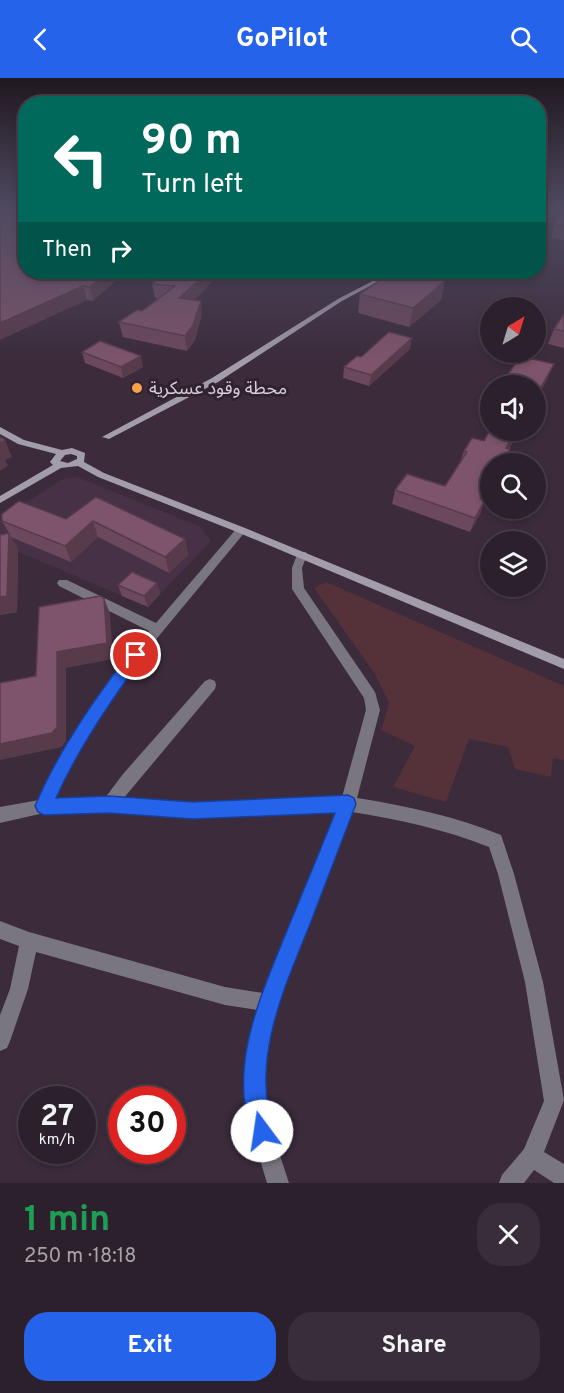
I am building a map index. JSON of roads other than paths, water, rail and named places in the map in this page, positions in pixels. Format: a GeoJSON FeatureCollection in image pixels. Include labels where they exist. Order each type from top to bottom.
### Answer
{"type":"FeatureCollection","features":[{"type":"Feature","properties":{"kind":"main road"},"geometry":{"type":"LineString","coordinates":[[106,437],[215,380],[340,300],[380,279]]}},
{"type":"Feature","properties":{"kind":"main road"},"geometry":{"type":"LineString","coordinates":[[0,430],[21,442],[59,460],[72,465],[82,458],[77,452],[59,460],[0,492]]}},
{"type":"Feature","properties":{"kind":"main road"},"geometry":{"type":"LineString","coordinates":[[0,500],[59,460]]}},
{"type":"Feature","properties":{"kind":"main road"},"geometry":{"type":"LineString","coordinates":[[78,462],[101,475],[241,530],[564,664]]}},
{"type":"Feature","properties":{"kind":"street"},"geometry":{"type":"LineString","coordinates":[[44,806],[67,756],[100,704],[157,629],[241,530]]}},
{"type":"Feature","properties":{"kind":"street"},"geometry":{"type":"LineString","coordinates":[[278,1183],[255,1110],[255,1063],[268,1004],[348,804],[373,710],[370,696],[298,589],[297,568],[302,555]]}},
{"type":"Feature","properties":{"kind":"street"},"geometry":{"type":"LineString","coordinates":[[63,583],[157,629]]}},
{"type":"Feature","properties":{"kind":"street"},"geometry":{"type":"LineString","coordinates":[[109,805],[128,779],[210,685]]}},
{"type":"Feature","properties":{"kind":"street"},"geometry":{"type":"LineString","coordinates":[[0,815],[44,806],[109,805],[193,811],[348,804],[410,814],[453,825],[495,841],[506,874],[534,982],[555,1101],[532,1156],[510,1183]]}},
{"type":"Feature","properties":{"kind":"street"},"geometry":{"type":"LineString","coordinates":[[0,930],[29,941],[225,996],[268,1004]]}},
{"type":"Feature","properties":{"kind":"street"},"geometry":{"type":"LineString","coordinates":[[0,1041],[19,989],[29,941]]}},
{"type":"Feature","properties":{"kind":"street"},"geometry":{"type":"LineString","coordinates":[[532,1156],[564,1177]]}},
{"type":"Feature","properties":{"kind":"place","name":"محطة وقود عسكرية"},"geometry":{"type":"Point","coordinates":[137,388]}}]}
